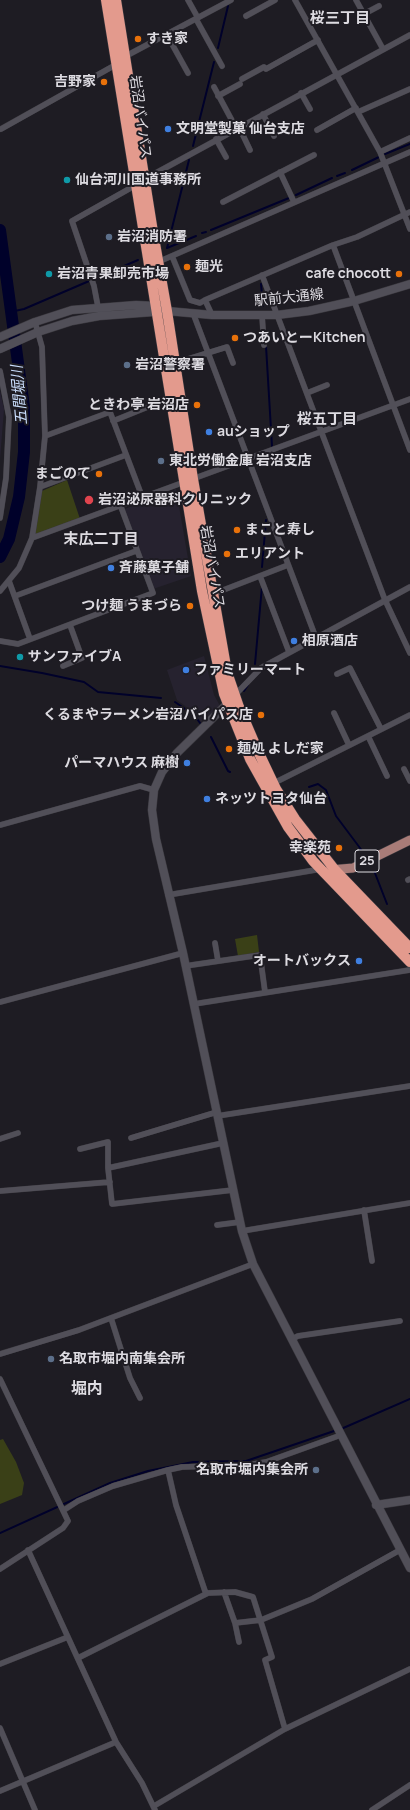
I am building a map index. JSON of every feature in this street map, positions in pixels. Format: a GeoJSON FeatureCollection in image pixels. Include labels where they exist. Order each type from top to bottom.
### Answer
{"type":"FeatureCollection","features":[{"type":"Feature","properties":{"kind":"highway","name":"岩沼バイパス"},"geometry":{"type":"LineString","coordinates":[[106,0],[170,398],[213,594],[223,655],[235,695],[257,749],[274,783],[295,819],[335,870],[410,948]]}},
{"type":"Feature","properties":{"kind":"highway","name":"岩沼バイパス"},"geometry":{"type":"LineString","coordinates":[[116,0],[175,363],[188,481],[209,629],[220,679],[228,704],[250,759],[288,827],[321,869],[410,962]]}},
{"type":"Feature","properties":{"kind":"main road","name":"25"},"geometry":{"type":"LineString","coordinates":[[321,869],[335,870],[353,868],[410,840]]}},
{"type":"Feature","properties":{"kind":"street"},"geometry":{"type":"LineString","coordinates":[[188,0],[222,66]]}},
{"type":"Feature","properties":{"kind":"street"},"geometry":{"type":"LineString","coordinates":[[126,56],[168,35],[231,0]]}},
{"type":"Feature","properties":{"kind":"street"},"geometry":{"type":"LineString","coordinates":[[246,16],[275,0]]}},
{"type":"Feature","properties":{"kind":"street"},"geometry":{"type":"LineString","coordinates":[[295,0],[380,152],[407,213],[410,230]]}},
{"type":"Feature","properties":{"kind":"street"},"geometry":{"type":"LineString","coordinates":[[356,0],[383,49]]}},
{"type":"Feature","properties":{"kind":"street"},"geometry":{"type":"LineString","coordinates":[[364,14],[378,6]]}},
{"type":"Feature","properties":{"kind":"street"},"geometry":{"type":"LineString","coordinates":[[168,35],[188,73]]}},
{"type":"Feature","properties":{"kind":"street"},"geometry":{"type":"LineString","coordinates":[[98,307],[94,286],[72,221],[136,186],[145,178],[410,35]]}},
{"type":"Feature","properties":{"kind":"street"},"geometry":{"type":"LineString","coordinates":[[218,96],[264,67],[266,69],[318,40]]}},
{"type":"Feature","properties":{"kind":"street"},"geometry":{"type":"LineString","coordinates":[[1,129],[117,64]]}},
{"type":"Feature","properties":{"kind":"street"},"geometry":{"type":"LineString","coordinates":[[214,87],[250,150]]}},
{"type":"Feature","properties":{"kind":"street"},"geometry":{"type":"LineString","coordinates":[[317,130],[357,110],[410,89]]}},
{"type":"Feature","properties":{"kind":"street"},"geometry":{"type":"LineString","coordinates":[[301,93],[310,109]]}},
{"type":"Feature","properties":{"kind":"street"},"geometry":{"type":"LineString","coordinates":[[263,114],[274,136]]}},
{"type":"Feature","properties":{"kind":"street"},"geometry":{"type":"LineString","coordinates":[[380,152],[410,138]]}},
{"type":"Feature","properties":{"kind":"street"},"geometry":{"type":"LineString","coordinates":[[216,139],[226,157]]}},
{"type":"Feature","properties":{"kind":"street"},"geometry":{"type":"LineString","coordinates":[[158,262],[410,152]]}},
{"type":"Feature","properties":{"kind":"street"},"geometry":{"type":"LineString","coordinates":[[223,202],[314,155]]}},
{"type":"Feature","properties":{"kind":"street"},"geometry":{"type":"LineString","coordinates":[[280,172],[294,202]]}},
{"type":"Feature","properties":{"kind":"street"},"geometry":{"type":"LineString","coordinates":[[172,256],[190,300],[200,303],[333,245],[357,237],[407,213]]}},
{"type":"Feature","properties":{"kind":"street"},"geometry":{"type":"LineString","coordinates":[[333,245],[410,450]]}},
{"type":"Feature","properties":{"kind":"street"},"geometry":{"type":"LineString","coordinates":[[262,275],[385,600],[410,653]]}},
{"type":"Feature","properties":{"kind":"street","name":"駅前大通線"},"geometry":{"type":"LineString","coordinates":[[156,309],[212,315],[277,315],[315,310],[354,301],[410,284]]}},
{"type":"Feature","properties":{"kind":"street"},"geometry":{"type":"LineString","coordinates":[[206,300],[212,315]]}},
{"type":"Feature","properties":{"kind":"street"},"geometry":{"type":"LineString","coordinates":[[0,337],[72,310],[136,305],[156,309]]}},
{"type":"Feature","properties":{"kind":"street"},"geometry":{"type":"LineString","coordinates":[[1,348],[34,334],[72,321],[156,309]]}},
{"type":"Feature","properties":{"kind":"street"},"geometry":{"type":"LineString","coordinates":[[193,313],[316,638]]}},
{"type":"Feature","properties":{"kind":"street"},"geometry":{"type":"LineString","coordinates":[[262,315],[264,345]]}},
{"type":"Feature","properties":{"kind":"street"},"geometry":{"type":"LineString","coordinates":[[0,591],[19,568],[32,538],[40,487],[44,436],[42,347],[34,334],[32,324]]}},
{"type":"Feature","properties":{"kind":"street"},"geometry":{"type":"LineString","coordinates":[[175,363],[227,347],[233,363]]}},
{"type":"Feature","properties":{"kind":"street"},"geometry":{"type":"LineString","coordinates":[[0,371],[9,417],[6,478],[0,518]]}},
{"type":"Feature","properties":{"kind":"street"},"geometry":{"type":"LineString","coordinates":[[307,393],[327,385]]}},
{"type":"Feature","properties":{"kind":"street"},"geometry":{"type":"LineString","coordinates":[[114,421],[170,398]]}},
{"type":"Feature","properties":{"kind":"street"},"geometry":{"type":"LineString","coordinates":[[32,538],[143,499],[410,399]]}},
{"type":"Feature","properties":{"kind":"street"},"geometry":{"type":"LineString","coordinates":[[44,436],[110,412],[143,499]]}},
{"type":"Feature","properties":{"kind":"street"},"geometry":{"type":"LineString","coordinates":[[40,487],[126,455]]}},
{"type":"Feature","properties":{"kind":"street"},"geometry":{"type":"LineString","coordinates":[[0,641],[18,644],[153,593],[136,551],[121,507]]}},
{"type":"Feature","properties":{"kind":"street"},"geometry":{"type":"LineString","coordinates":[[15,596],[136,551]]}},
{"type":"Feature","properties":{"kind":"street"},"geometry":{"type":"LineString","coordinates":[[213,594],[288,565]]}},
{"type":"Feature","properties":{"kind":"street"},"geometry":{"type":"LineString","coordinates":[[260,576],[289,652]]}},
{"type":"Feature","properties":{"kind":"street"},"geometry":{"type":"LineString","coordinates":[[8,581],[15,596],[30,639]]}},
{"type":"Feature","properties":{"kind":"street"},"geometry":{"type":"LineString","coordinates":[[410,587],[261,668],[228,704],[169,762],[154,790],[152,810],[156,839],[183,953],[242,1231],[253,1264],[376,1505],[410,1568]]}},
{"type":"Feature","properties":{"kind":"street"},"geometry":{"type":"LineString","coordinates":[[63,666],[82,658],[70,625]]}},
{"type":"Feature","properties":{"kind":"street"},"geometry":{"type":"LineString","coordinates":[[337,674],[350,668],[381,729]]}},
{"type":"Feature","properties":{"kind":"street"},"geometry":{"type":"LineString","coordinates":[[334,713],[349,745]]}},
{"type":"Feature","properties":{"kind":"street"},"geometry":{"type":"LineString","coordinates":[[274,783],[410,715]]}},
{"type":"Feature","properties":{"kind":"street"},"geometry":{"type":"LineString","coordinates":[[368,736],[387,776]]}},
{"type":"Feature","properties":{"kind":"street"},"geometry":{"type":"LineString","coordinates":[[404,769],[410,781]]}},
{"type":"Feature","properties":{"kind":"street"},"geometry":{"type":"LineString","coordinates":[[0,825],[140,786],[154,790]]}},
{"type":"Feature","properties":{"kind":"street"},"geometry":{"type":"LineString","coordinates":[[168,894],[321,869]]}},
{"type":"Feature","properties":{"kind":"street"},"geometry":{"type":"LineString","coordinates":[[215,943],[218,961]]}},
{"type":"Feature","properties":{"kind":"street"},"geometry":{"type":"LineString","coordinates":[[0,1002],[183,953]]}},
{"type":"Feature","properties":{"kind":"street"},"geometry":{"type":"LineString","coordinates":[[185,966],[260,955],[265,992]]}},
{"type":"Feature","properties":{"kind":"street"},"geometry":{"type":"LineString","coordinates":[[194,1004],[410,970]]}},
{"type":"Feature","properties":{"kind":"street"},"geometry":{"type":"LineString","coordinates":[[131,1138],[217,1114],[410,1086]]}},
{"type":"Feature","properties":{"kind":"street"},"geometry":{"type":"LineString","coordinates":[[0,1139],[18,1133]]}},
{"type":"Feature","properties":{"kind":"street"},"geometry":{"type":"LineString","coordinates":[[80,1149],[108,1142],[108,1168],[112,1204],[233,1190]]}},
{"type":"Feature","properties":{"kind":"street"},"geometry":{"type":"LineString","coordinates":[[108,1168],[223,1144]]}},
{"type":"Feature","properties":{"kind":"street"},"geometry":{"type":"LineString","coordinates":[[0,1191],[110,1182]]}},
{"type":"Feature","properties":{"kind":"street"},"geometry":{"type":"LineString","coordinates":[[242,1231],[410,1203]]}},
{"type":"Feature","properties":{"kind":"street"},"geometry":{"type":"LineString","coordinates":[[364,1210],[372,1261]]}},
{"type":"Feature","properties":{"kind":"street"},"geometry":{"type":"LineString","coordinates":[[217,1225],[240,1222]]}},
{"type":"Feature","properties":{"kind":"street"},"geometry":{"type":"LineString","coordinates":[[0,1354],[79,1330],[253,1264]]}},
{"type":"Feature","properties":{"kind":"street"},"geometry":{"type":"LineString","coordinates":[[111,1318],[130,1378],[140,1398]]}},
{"type":"Feature","properties":{"kind":"street"},"geometry":{"type":"LineString","coordinates":[[292,1339],[298,1336],[400,1321]]}},
{"type":"Feature","properties":{"kind":"street"},"geometry":{"type":"LineString","coordinates":[[0,1379],[68,1521],[63,1528],[0,1569]]}},
{"type":"Feature","properties":{"kind":"street"},"geometry":{"type":"LineString","coordinates":[[62,1506],[113,1486],[168,1470],[182,1467],[246,1465],[266,1462],[340,1432]]}},
{"type":"Feature","properties":{"kind":"street"},"geometry":{"type":"LineString","coordinates":[[168,1470],[176,1505],[206,1594]]}},
{"type":"Feature","properties":{"kind":"street"},"geometry":{"type":"LineString","coordinates":[[376,1505],[410,1500]]}},
{"type":"Feature","properties":{"kind":"street"},"geometry":{"type":"LineString","coordinates":[[28,1550],[116,1742],[142,1783],[154,1808],[285,1729],[410,1669]]}},
{"type":"Feature","properties":{"kind":"street"},"geometry":{"type":"LineString","coordinates":[[235,1623],[260,1620],[312,1599],[400,1550]]}},
{"type":"Feature","properties":{"kind":"street"},"geometry":{"type":"LineString","coordinates":[[224,1592],[235,1623],[239,1642]]}},
{"type":"Feature","properties":{"kind":"street"},"geometry":{"type":"LineString","coordinates":[[78,1658],[206,1594],[235,1592],[253,1596],[272,1657],[265,1660],[285,1729]]}},
{"type":"Feature","properties":{"kind":"street"},"geometry":{"type":"LineString","coordinates":[[0,1664],[68,1637]]}},
{"type":"Feature","properties":{"kind":"street"},"geometry":{"type":"LineString","coordinates":[[0,1728],[35,1810]]}},
{"type":"Feature","properties":{"kind":"street"},"geometry":{"type":"LineString","coordinates":[[0,1791],[116,1742]]}},
{"type":"Feature","properties":{"kind":"street"},"geometry":{"type":"LineString","coordinates":[[372,1810],[410,1785]]}},
{"type":"Feature","properties":{"kind":"shaded area"},"geometry":{"type":"Polygon","coordinates":[[[0,391],[4,409],[0,459],[0,391]]]}},
{"type":"Feature","properties":{"kind":"shaded area"},"geometry":{"type":"Polygon","coordinates":[[[176,489],[191,576],[153,589],[124,513],[125,509],[176,489]]]}},
{"type":"Feature","properties":{"kind":"shaded area"},"geometry":{"type":"Polygon","coordinates":[[[204,656],[214,695],[220,706],[201,722],[192,711],[177,700],[167,670],[204,656]]]}},
{"type":"Feature","properties":{"kind":"green space"},"geometry":{"type":"Polygon","coordinates":[[[67,480],[80,519],[35,536],[42,491],[67,480]]]}},
{"type":"Feature","properties":{"kind":"green space"},"geometry":{"type":"Polygon","coordinates":[[[257,935],[259,952],[238,956],[235,939],[257,935]]]}},
{"type":"Feature","properties":{"kind":"green space"},"geometry":{"type":"Polygon","coordinates":[[[3,1439],[16,1462],[24,1483],[22,1495],[0,1504],[0,1440],[3,1439]]]}},
{"type":"Feature","properties":{"kind":"waterway"},"geometry":{"type":"LineString","coordinates":[[218,48],[228,6]]}},
{"type":"Feature","properties":{"kind":"waterway"},"geometry":{"type":"LineString","coordinates":[[193,146],[214,62]]}},
{"type":"Feature","properties":{"kind":"waterway"},"geometry":{"type":"LineString","coordinates":[[385,154],[410,144]]}},
{"type":"Feature","properties":{"kind":"waterway"},"geometry":{"type":"LineString","coordinates":[[352,170],[379,157]]}},
{"type":"Feature","properties":{"kind":"waterway"},"geometry":{"type":"LineString","coordinates":[[167,248],[189,160]]}},
{"type":"Feature","properties":{"kind":"waterway"},"geometry":{"type":"LineString","coordinates":[[337,176],[345,173]]}},
{"type":"Feature","properties":{"kind":"waterway"},"geometry":{"type":"LineString","coordinates":[[296,195],[332,178]]}},
{"type":"Feature","properties":{"kind":"waterway"},"geometry":{"type":"LineString","coordinates":[[211,230],[289,198]]}},
{"type":"Feature","properties":{"kind":"waterway","name":"五間堀川"},"geometry":{"type":"LineString","coordinates":[[0,230],[24,407],[24,452],[19,497],[9,539],[0,557]]}},
{"type":"Feature","properties":{"kind":"waterway"},"geometry":{"type":"LineString","coordinates":[[202,233],[206,232]]}},
{"type":"Feature","properties":{"kind":"waterway"},"geometry":{"type":"LineString","coordinates":[[167,248],[196,236]]}},
{"type":"Feature","properties":{"kind":"waterway"},"geometry":{"type":"LineString","coordinates":[[10,312],[24,309],[138,260]]}},
{"type":"Feature","properties":{"kind":"waterway"},"geometry":{"type":"LineString","coordinates":[[261,284],[263,306]]}},
{"type":"Feature","properties":{"kind":"waterway"},"geometry":{"type":"LineString","coordinates":[[266,346],[272,446]]}},
{"type":"Feature","properties":{"kind":"waterway"},"geometry":{"type":"LineString","coordinates":[[262,567],[266,520]]}},
{"type":"Feature","properties":{"kind":"waterway"},"geometry":{"type":"LineString","coordinates":[[255,664],[262,586]]}},
{"type":"Feature","properties":{"kind":"waterway"},"geometry":{"type":"LineString","coordinates":[[0,666],[84,682],[98,692],[161,698]]}},
{"type":"Feature","properties":{"kind":"waterway"},"geometry":{"type":"LineString","coordinates":[[244,691],[248,685]]}},
{"type":"Feature","properties":{"kind":"waterway"},"geometry":{"type":"LineString","coordinates":[[175,702],[194,715],[200,723]]}},
{"type":"Feature","properties":{"kind":"waterway"},"geometry":{"type":"LineString","coordinates":[[211,737],[228,771],[230,772]]}},
{"type":"Feature","properties":{"kind":"waterway"},"geometry":{"type":"LineString","coordinates":[[309,787],[318,784],[326,790],[336,816],[363,852]]}},
{"type":"Feature","properties":{"kind":"waterway"},"geometry":{"type":"LineString","coordinates":[[373,868],[387,904]]}},
{"type":"Feature","properties":{"kind":"waterway"},"geometry":{"type":"LineString","coordinates":[[341,1429],[410,1399]]}},
{"type":"Feature","properties":{"kind":"waterway"},"geometry":{"type":"LineString","coordinates":[[0,1533],[110,1483],[148,1471],[193,1462],[246,1461],[337,1430]]}},
{"type":"Feature","properties":{"kind":"place","name":"すき家"},"geometry":{"type":"Point","coordinates":[138,39]}},
{"type":"Feature","properties":{"kind":"place","name":"吉野家"},"geometry":{"type":"Point","coordinates":[104,82]}},
{"type":"Feature","properties":{"kind":"place","name":"文明堂製菓 仙台支店"},"geometry":{"type":"Point","coordinates":[168,129]}},
{"type":"Feature","properties":{"kind":"place","name":"仙台河川国道事務所"},"geometry":{"type":"Point","coordinates":[67,180]}},
{"type":"Feature","properties":{"kind":"place","name":"岩沼消防署"},"geometry":{"type":"Point","coordinates":[109,237]}},
{"type":"Feature","properties":{"kind":"place","name":"麺光"},"geometry":{"type":"Point","coordinates":[187,267]}},
{"type":"Feature","properties":{"kind":"place","name":"岩沼青果卸売市場"},"geometry":{"type":"Point","coordinates":[49,274]}},
{"type":"Feature","properties":{"kind":"place","name":"cafe chocott"},"geometry":{"type":"Point","coordinates":[399,274]}},
{"type":"Feature","properties":{"kind":"place","name":"つあいとーKitchen"},"geometry":{"type":"Point","coordinates":[235,338]}},
{"type":"Feature","properties":{"kind":"place","name":"岩沼警察署"},"geometry":{"type":"Point","coordinates":[127,365]}},
{"type":"Feature","properties":{"kind":"place","name":"ときわ亭 岩沼店"},"geometry":{"type":"Point","coordinates":[197,405]}},
{"type":"Feature","properties":{"kind":"place","name":"auショップ"},"geometry":{"type":"Point","coordinates":[209,432]}},
{"type":"Feature","properties":{"kind":"place","name":"東北労働金庫 岩沼支店"},"geometry":{"type":"Point","coordinates":[161,461]}},
{"type":"Feature","properties":{"kind":"place","name":"まごのて"},"geometry":{"type":"Point","coordinates":[99,474]}},
{"type":"Feature","properties":{"kind":"place","name":"岩沼泌尿器科クリニック"},"geometry":{"type":"Point","coordinates":[89,500]}},
{"type":"Feature","properties":{"kind":"place","name":"まこと寿し"},"geometry":{"type":"Point","coordinates":[237,530]}},
{"type":"Feature","properties":{"kind":"place","name":"エリアント"},"geometry":{"type":"Point","coordinates":[227,554]}},
{"type":"Feature","properties":{"kind":"place","name":"斉藤菓子舗"},"geometry":{"type":"Point","coordinates":[111,568]}},
{"type":"Feature","properties":{"kind":"place","name":"つけ麺 うまづら"},"geometry":{"type":"Point","coordinates":[190,606]}},
{"type":"Feature","properties":{"kind":"place","name":"相原酒店"},"geometry":{"type":"Point","coordinates":[294,641]}},
{"type":"Feature","properties":{"kind":"place","name":"サンファイブA"},"geometry":{"type":"Point","coordinates":[20,657]}},
{"type":"Feature","properties":{"kind":"place","name":"ファミリーマート"},"geometry":{"type":"Point","coordinates":[186,670]}},
{"type":"Feature","properties":{"kind":"place","name":"くるまやラーメン岩沼バイパス店"},"geometry":{"type":"Point","coordinates":[261,715]}},
{"type":"Feature","properties":{"kind":"place","name":"麺処 よしだ家"},"geometry":{"type":"Point","coordinates":[229,749]}},
{"type":"Feature","properties":{"kind":"place","name":"パーマハウス 麻樹"},"geometry":{"type":"Point","coordinates":[187,763]}},
{"type":"Feature","properties":{"kind":"place","name":"ネッツトヨタ仙台"},"geometry":{"type":"Point","coordinates":[207,799]}},
{"type":"Feature","properties":{"kind":"place","name":"幸楽苑"},"geometry":{"type":"Point","coordinates":[339,848]}},
{"type":"Feature","properties":{"kind":"place","name":"オートバックス"},"geometry":{"type":"Point","coordinates":[359,961]}},
{"type":"Feature","properties":{"kind":"place","name":"名取市堀内南集会所"},"geometry":{"type":"Point","coordinates":[51,1359]}},
{"type":"Feature","properties":{"kind":"place","name":"名取市堀内集会所"},"geometry":{"type":"Point","coordinates":[316,1470]}},
{"type":"Feature","properties":{"kind":"district","name":"桜三丁目"},"geometry":{"type":"Point","coordinates":[340,19]}},
{"type":"Feature","properties":{"kind":"district","name":"桜五丁目"},"geometry":{"type":"Point","coordinates":[327,420]}},
{"type":"Feature","properties":{"kind":"district","name":"末広二丁目"},"geometry":{"type":"Point","coordinates":[101,540]}},
{"type":"Feature","properties":{"kind":"district","name":"堀内"},"geometry":{"type":"Point","coordinates":[87,1390]}}]}
